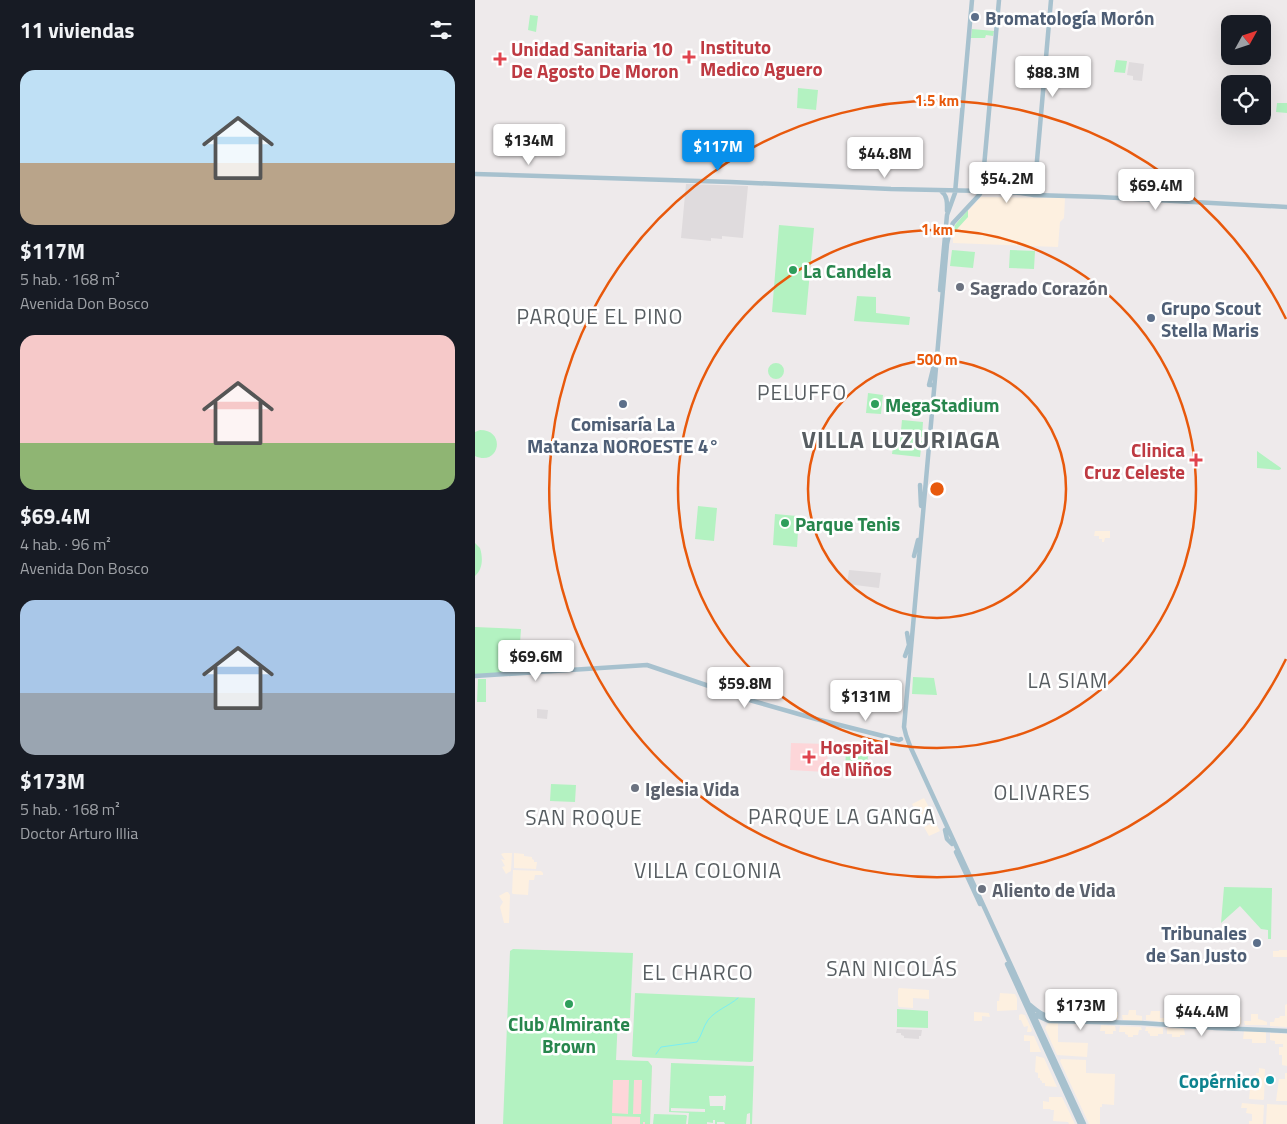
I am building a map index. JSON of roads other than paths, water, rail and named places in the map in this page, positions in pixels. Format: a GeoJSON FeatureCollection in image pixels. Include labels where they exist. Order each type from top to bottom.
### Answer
{"type":"FeatureCollection","features":[{"type":"Feature","properties":{"kind":"main road"},"geometry":{"type":"LineString","coordinates":[[947,215],[955,192],[972,0]]}},
{"type":"Feature","properties":{"kind":"main road"},"geometry":{"type":"LineString","coordinates":[[943,320],[939,304],[951,227],[980,192],[999,0]]}},
{"type":"Feature","properties":{"kind":"main road"},"geometry":{"type":"LineString","coordinates":[[1034,195],[1051,0]]}},
{"type":"Feature","properties":{"kind":"main road"},"geometry":{"type":"LineString","coordinates":[[475,174],[1021,193],[1287,207]]}},
{"type":"Feature","properties":{"kind":"main road"},"geometry":{"type":"LineString","coordinates":[[940,190],[946,197],[947,215],[904,722],[905,732],[1028,1002],[1048,1056],[1082,1124]]}},
{"type":"Feature","properties":{"kind":"main road"},"geometry":{"type":"LineString","coordinates":[[936,352],[930,385],[902,715],[903,733],[945,830],[1012,976],[1040,1029],[1082,1124]]}},
{"type":"Feature","properties":{"kind":"main road"},"geometry":{"type":"LineString","coordinates":[[920,484],[921,506]]}},
{"type":"Feature","properties":{"kind":"main road"},"geometry":{"type":"LineString","coordinates":[[914,556],[918,540]]}},
{"type":"Feature","properties":{"kind":"main road"},"geometry":{"type":"LineString","coordinates":[[919,561],[920,578]]}},
{"type":"Feature","properties":{"kind":"main road"},"geometry":{"type":"LineString","coordinates":[[905,656],[909,645],[907,633]]}},
{"type":"Feature","properties":{"kind":"main road"},"geometry":{"type":"LineString","coordinates":[[475,676],[647,665],[749,700],[832,723],[901,739]]}},
{"type":"Feature","properties":{"kind":"main road"},"geometry":{"type":"LineString","coordinates":[[960,865],[971,885]]}},
{"type":"Feature","properties":{"kind":"main road"},"geometry":{"type":"LineString","coordinates":[[1028,1002],[1040,1014],[1064,1020]]}},
{"type":"Feature","properties":{"kind":"main road"},"geometry":{"type":"LineString","coordinates":[[1031,1013],[1037,1017],[1049,1020],[1287,1031]]}},
{"type":"Feature","properties":{"kind":"main road"},"geometry":{"type":"LineString","coordinates":[[1040,1029],[1040,1023],[1049,1020]]}},
{"type":"Feature","properties":{"kind":"main road"},"geometry":{"type":"LineString","coordinates":[[1061,1076],[1073,1096]]}},
{"type":"Feature","properties":{"kind":"main road"},"geometry":{"type":"LineString","coordinates":[[1061,1083],[1066,1101]]}},
{"type":"Feature","properties":{"kind":"waterway"},"geometry":{"type":"LineString","coordinates":[[656,1054],[661,1047],[697,1042],[711,1017],[738,998]]}},
{"type":"Feature","properties":{"kind":"place","name":"Bromatología Morón"},"geometry":{"type":"Point","coordinates":[975,17]}},
{"type":"Feature","properties":{"kind":"place","name":"Instituto Medico Aguero"},"geometry":{"type":"Point","coordinates":[689,57]}},
{"type":"Feature","properties":{"kind":"place","name":"Unidad Sanitaria 10 De Agosto De Moron"},"geometry":{"type":"Point","coordinates":[500,59]}},
{"type":"Feature","properties":{"kind":"place","name":"La Candela"},"geometry":{"type":"Point","coordinates":[793,270]}},
{"type":"Feature","properties":{"kind":"place","name":"Sagrado Corazón"},"geometry":{"type":"Point","coordinates":[960,287]}},
{"type":"Feature","properties":{"kind":"place","name":"Grupo Scout Stella Maris"},"geometry":{"type":"Point","coordinates":[1151,318]}},
{"type":"Feature","properties":{"kind":"place","name":"Comisaría La Matanza NOROESTE 4°"},"geometry":{"type":"Point","coordinates":[623,404]}},
{"type":"Feature","properties":{"kind":"place","name":"MegaStadium"},"geometry":{"type":"Point","coordinates":[875,404]}},
{"type":"Feature","properties":{"kind":"place","name":"Clinica Cruz Celeste"},"geometry":{"type":"Point","coordinates":[1196,460]}},
{"type":"Feature","properties":{"kind":"place","name":"Parque Tenis"},"geometry":{"type":"Point","coordinates":[785,523]}},
{"type":"Feature","properties":{"kind":"place","name":"Hospital de Niños"},"geometry":{"type":"Point","coordinates":[809,757]}},
{"type":"Feature","properties":{"kind":"place","name":"Iglesia Vida"},"geometry":{"type":"Point","coordinates":[635,788]}},
{"type":"Feature","properties":{"kind":"place","name":"Aliento de Vida"},"geometry":{"type":"Point","coordinates":[982,889]}},
{"type":"Feature","properties":{"kind":"place","name":"Tribunales de San Justo"},"geometry":{"type":"Point","coordinates":[1257,943]}},
{"type":"Feature","properties":{"kind":"place","name":"Club Almirante Brown"},"geometry":{"type":"Point","coordinates":[569,1004]}},
{"type":"Feature","properties":{"kind":"place","name":"Copérnico"},"geometry":{"type":"Point","coordinates":[1270,1080]}},
{"type":"Feature","properties":{"kind":"district","name":"PARQUE EL PINO"},"geometry":{"type":"Point","coordinates":[600,316]}},
{"type":"Feature","properties":{"kind":"district","name":"PELUFFO"},"geometry":{"type":"Point","coordinates":[802,392]}},
{"type":"Feature","properties":{"kind":"district","name":"VILLA LUZURIAGA"},"geometry":{"type":"Point","coordinates":[901,439]}},
{"type":"Feature","properties":{"kind":"district","name":"LA SIAM"},"geometry":{"type":"Point","coordinates":[1068,680]}},
{"type":"Feature","properties":{"kind":"district","name":"OLIVARES"},"geometry":{"type":"Point","coordinates":[1042,792]}},
{"type":"Feature","properties":{"kind":"district","name":"PARQUE LA GANGA"},"geometry":{"type":"Point","coordinates":[842,816]}},
{"type":"Feature","properties":{"kind":"district","name":"SAN ROQUE"},"geometry":{"type":"Point","coordinates":[584,817]}},
{"type":"Feature","properties":{"kind":"district","name":"VILLA COLONIA"},"geometry":{"type":"Point","coordinates":[708,870]}},
{"type":"Feature","properties":{"kind":"district","name":"SAN NICOLÁS"},"geometry":{"type":"Point","coordinates":[892,968]}},
{"type":"Feature","properties":{"kind":"district","name":"EL CHARCO"},"geometry":{"type":"Point","coordinates":[698,972]}}]}
